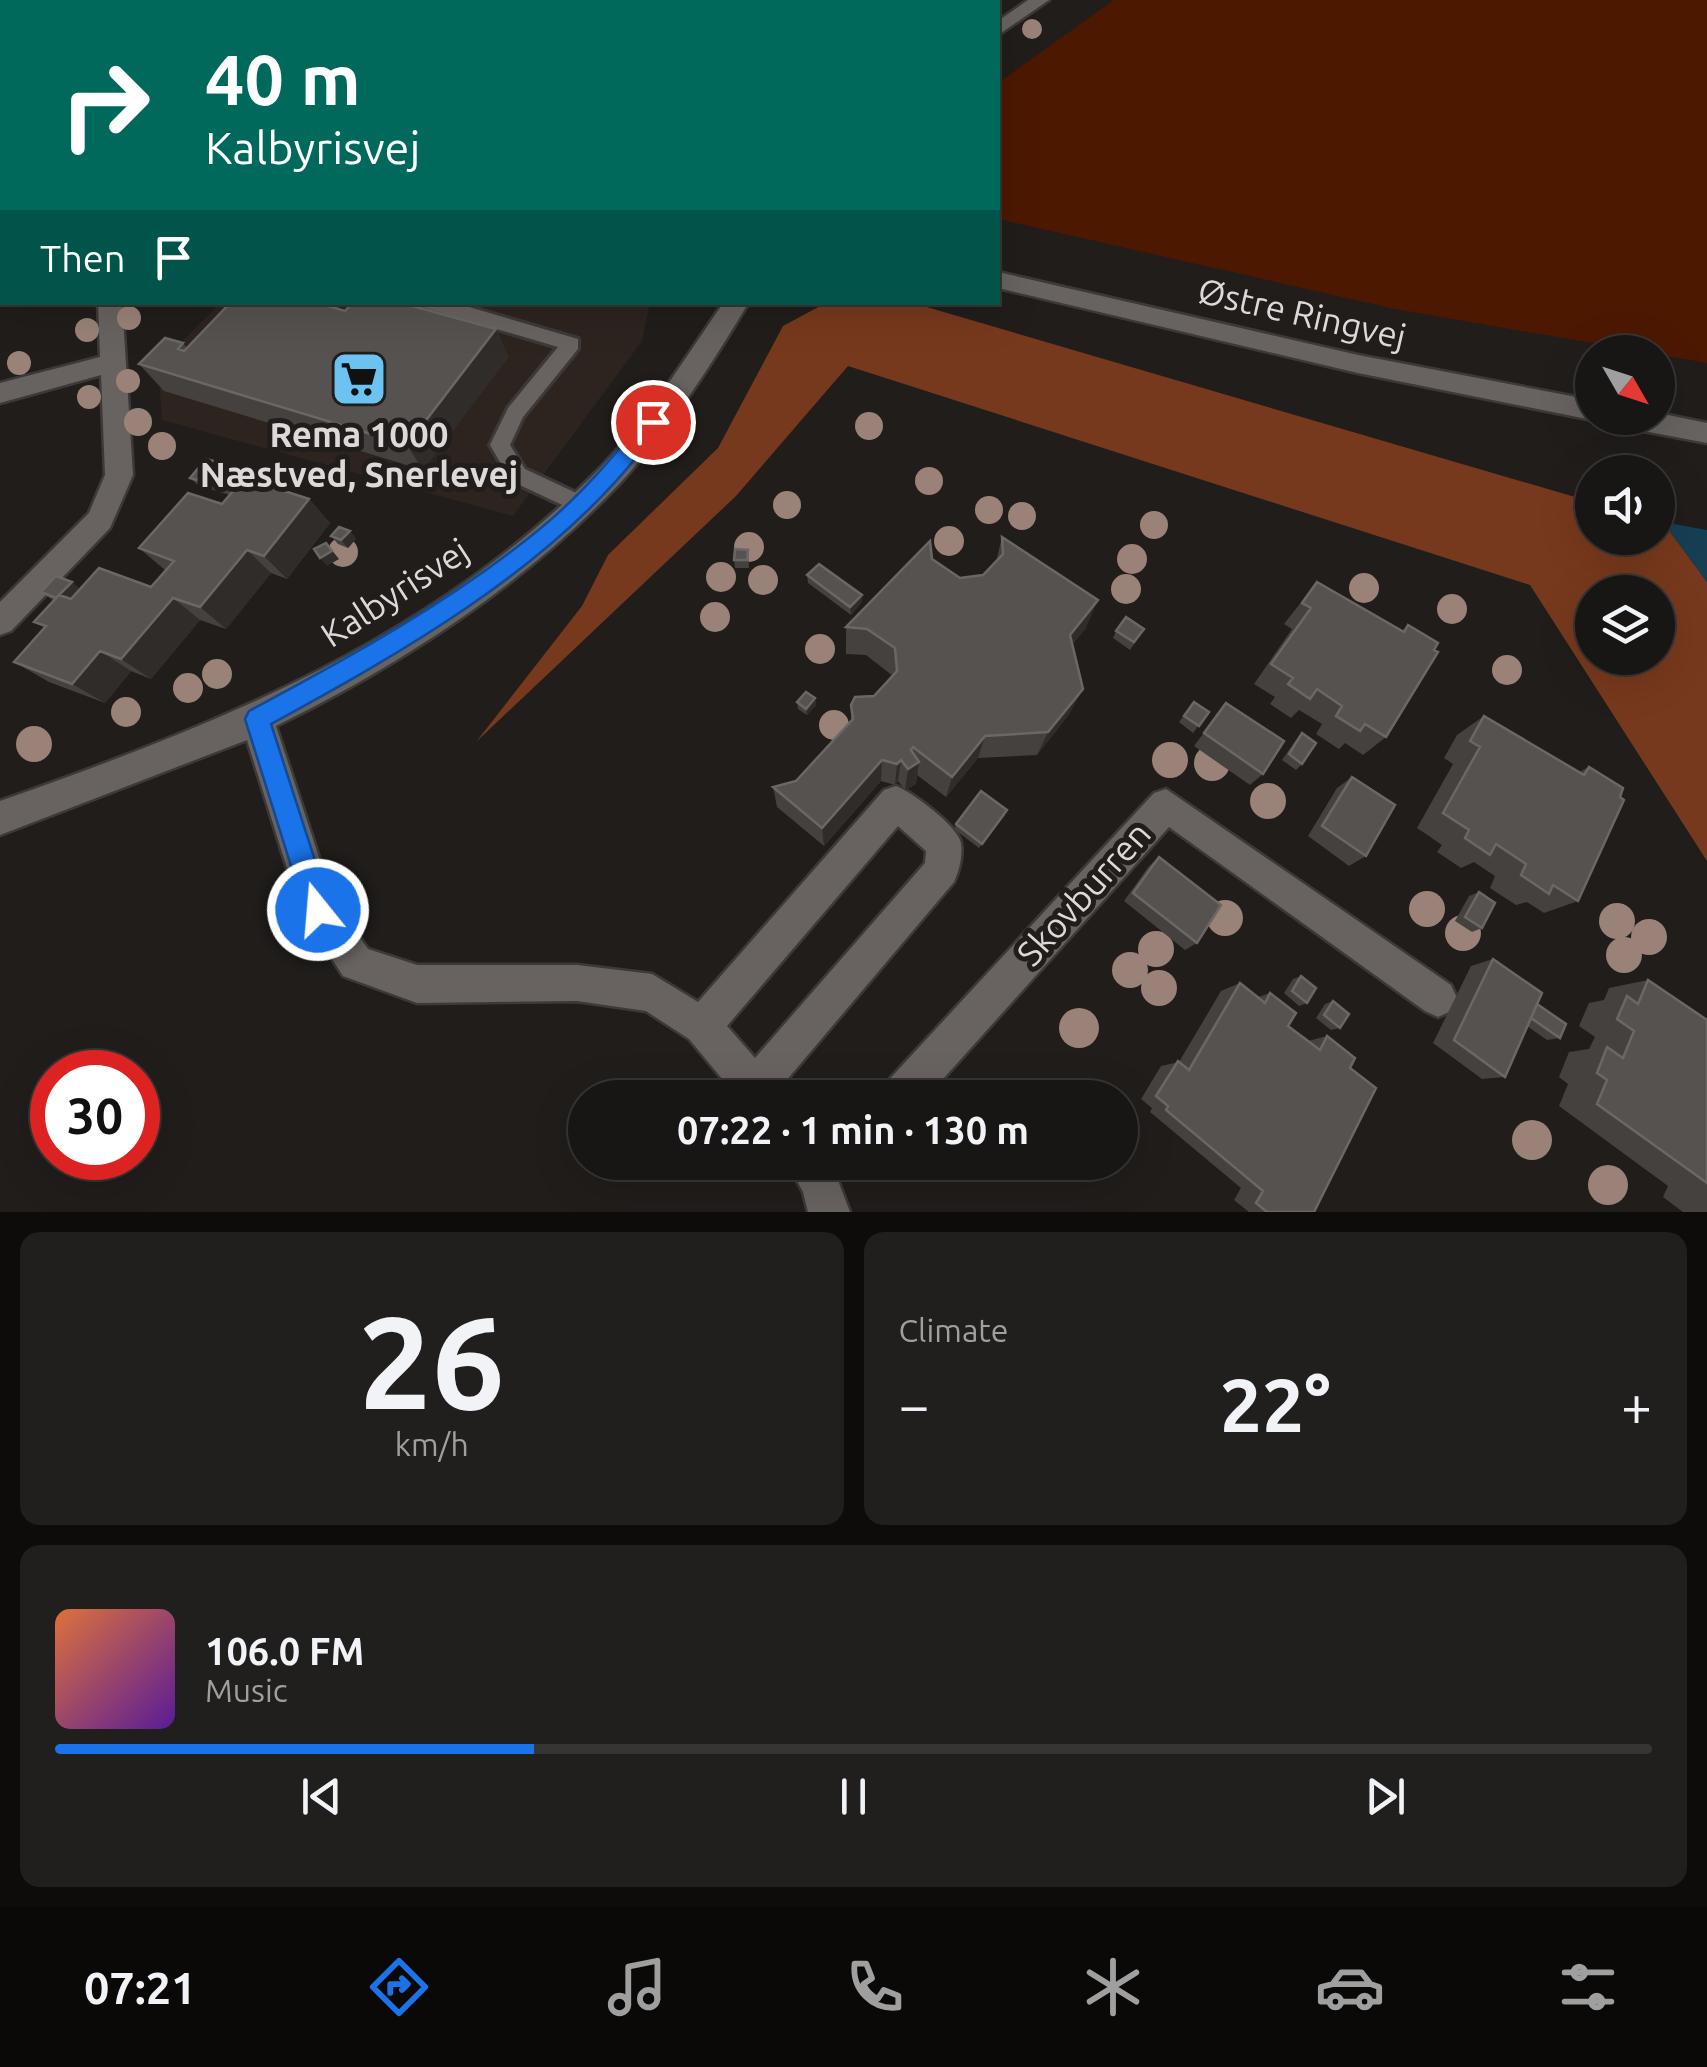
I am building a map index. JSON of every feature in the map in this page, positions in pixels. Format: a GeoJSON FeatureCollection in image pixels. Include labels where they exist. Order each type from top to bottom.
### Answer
{"type":"FeatureCollection","features":[{"type":"Feature","properties":{"kind":"street"},"geometry":{"type":"LineString","coordinates":[[1000,28],[1040,0]]}},
{"type":"Feature","properties":{"kind":"street","name":"Østre Ringvej"},"geometry":{"type":"LineString","coordinates":[[1000,280],[1358,364],[1575,407]]}},
{"type":"Feature","properties":{"kind":"street"},"geometry":{"type":"LineString","coordinates":[[0,622],[100,520],[119,475],[110,305]]}},
{"type":"Feature","properties":{"kind":"street","name":"Kalbyrisvej"},"geometry":{"type":"LineString","coordinates":[[0,818],[142,767],[258,719],[382,652],[548,534],[613,472],[735,305]]}},
{"type":"Feature","properties":{"kind":"street"},"geometry":{"type":"LineString","coordinates":[[0,392],[111,363]]}},
{"type":"Feature","properties":{"kind":"street"},"geometry":{"type":"LineString","coordinates":[[1675,428],[1707,434]]}},
{"type":"Feature","properties":{"kind":"street"},"geometry":{"type":"LineString","coordinates":[[258,719],[318,910],[356,963],[417,984],[578,983],[652,992],[702,1026],[749,1080]]}},
{"type":"Feature","properties":{"kind":"street"},"geometry":{"type":"LineString","coordinates":[[702,1026],[896,802],[944,844],[942,870],[770,1080]]}},
{"type":"Feature","properties":{"kind":"street","name":"Skovburren"},"geometry":{"type":"LineString","coordinates":[[915,1080],[1166,804],[1438,998]]}},
{"type":"Feature","properties":{"kind":"lane"},"geometry":{"type":"LineString","coordinates":[[438,305],[571,344],[515,413],[500,445],[518,475],[580,504]]}},
{"type":"Feature","properties":{"kind":"shaded area"},"geometry":{"type":"Polygon","coordinates":[[[1114,0],[1707,0],[1707,363],[1675,357],[1675,335],[1575,335],[1575,340],[1395,309],[1000,219],[1000,82],[1114,0]]]}},
{"type":"Feature","properties":{"kind":"shaded area"},"geometry":{"type":"Polygon","coordinates":[[[218,305],[650,305],[642,341],[513,516],[162,420],[158,366],[218,305]]]}},
{"type":"Feature","properties":{"kind":"shaded area"},"geometry":{"type":"Polygon","coordinates":[[[822,305],[920,305],[1575,497],[1575,555],[1675,555],[1675,538],[1707,582],[1707,861],[1588,675],[1675,675],[1675,575],[1575,575],[1575,655],[1530,585],[848,366],[736,496],[476,742],[582,606],[608,555],[718,448],[783,326],[822,305]]]}},
{"type":"Feature","properties":{"kind":"water"},"geometry":{"type":"Polygon","coordinates":[[[1675,524],[1707,530],[1707,582],[1675,538],[1675,524]]]}},
{"type":"Feature","properties":{"kind":"building"},"geometry":{"type":"Polygon","coordinates":[[[228,305],[325,305],[345,311],[350,305],[409,305],[496,329],[407,445],[139,364],[165,338],[183,343],[178,349],[184,351],[228,305]]]}},
{"type":"Feature","properties":{"kind":"building"},"geometry":{"type":"Polygon","coordinates":[[[206,459],[254,472],[234,490],[190,478],[206,459]]]}},
{"type":"Feature","properties":{"kind":"building"},"geometry":{"type":"Polygon","coordinates":[[[244,478],[309,499],[264,556],[247,550],[200,607],[173,598],[121,659],[100,651],[72,684],[14,662],[46,626],[34,622],[59,595],[71,599],[99,568],[151,587],[174,561],[139,548],[188,493],[222,504],[244,478]]]}},
{"type":"Feature","properties":{"kind":"building"},"geometry":{"type":"Polygon","coordinates":[[[339,527],[350,531],[341,540],[331,536],[339,527]]]}},
{"type":"Feature","properties":{"kind":"building"},"geometry":{"type":"Polygon","coordinates":[[[1002,537],[1098,600],[1070,635],[1083,689],[1048,732],[985,736],[952,777],[913,747],[919,762],[908,769],[901,760],[897,764],[882,760],[822,828],[773,787],[796,781],[853,719],[851,705],[855,697],[874,696],[897,671],[895,648],[867,629],[846,627],[930,541],[932,559],[960,578],[983,575],[1003,554],[1002,537]]]}},
{"type":"Feature","properties":{"kind":"building"},"geometry":{"type":"Polygon","coordinates":[[[326,543],[332,551],[320,558],[314,549],[326,543]]]}},
{"type":"Feature","properties":{"kind":"building"},"geometry":{"type":"Polygon","coordinates":[[[735,549],[748,550],[747,560],[734,560],[735,549]]]}},
{"type":"Feature","properties":{"kind":"building"},"geometry":{"type":"Polygon","coordinates":[[[819,564],[862,595],[850,607],[807,575],[819,564]]]}},
{"type":"Feature","properties":{"kind":"building"},"geometry":{"type":"Polygon","coordinates":[[[56,576],[72,582],[56,598],[41,592],[56,576]]]}},
{"type":"Feature","properties":{"kind":"building"},"geometry":{"type":"Polygon","coordinates":[[[1317,582],[1404,632],[1408,625],[1438,643],[1434,650],[1438,652],[1386,737],[1365,724],[1360,731],[1336,716],[1342,706],[1317,689],[1310,699],[1288,684],[1293,678],[1271,664],[1311,608],[1302,603],[1317,582]]]}},
{"type":"Feature","properties":{"kind":"building"},"geometry":{"type":"Polygon","coordinates":[[[1126,617],[1144,629],[1134,642],[1116,631],[1126,617]]]}},
{"type":"Feature","properties":{"kind":"building"},"geometry":{"type":"Polygon","coordinates":[[[806,692],[815,698],[806,709],[797,702],[806,692]]]}},
{"type":"Feature","properties":{"kind":"building"},"geometry":{"type":"Polygon","coordinates":[[[1194,702],[1209,712],[1199,726],[1184,716],[1194,702]]]}},
{"type":"Feature","properties":{"kind":"building"},"geometry":{"type":"Polygon","coordinates":[[[1226,703],[1284,741],[1263,774],[1204,733],[1226,703]]]}},
{"type":"Feature","properties":{"kind":"building"},"geometry":{"type":"Polygon","coordinates":[[[1484,716],[1584,775],[1589,767],[1623,788],[1620,797],[1624,800],[1578,901],[1553,885],[1549,894],[1521,875],[1526,864],[1496,844],[1490,855],[1465,838],[1469,830],[1443,813],[1480,747],[1470,741],[1484,716]]]}},
{"type":"Feature","properties":{"kind":"building"},"geometry":{"type":"Polygon","coordinates":[[[1302,733],[1316,743],[1302,764],[1289,754],[1302,733]]]}},
{"type":"Feature","properties":{"kind":"building"},"geometry":{"type":"Polygon","coordinates":[[[1352,777],[1395,805],[1366,856],[1322,826],[1352,777]]]}},
{"type":"Feature","properties":{"kind":"building"},"geometry":{"type":"Polygon","coordinates":[[[981,791],[1007,810],[982,844],[956,824],[981,791]]]}},
{"type":"Feature","properties":{"kind":"building"},"geometry":{"type":"Polygon","coordinates":[[[1159,857],[1221,905],[1197,943],[1133,893],[1159,857]]]}},
{"type":"Feature","properties":{"kind":"building"},"geometry":{"type":"Polygon","coordinates":[[[1479,892],[1495,903],[1482,928],[1465,917],[1479,892]]]}},
{"type":"Feature","properties":{"kind":"building"},"geometry":{"type":"Polygon","coordinates":[[[1493,959],[1542,993],[1505,1077],[1454,1040],[1493,959]]]}},
{"type":"Feature","properties":{"kind":"building"},"geometry":{"type":"Polygon","coordinates":[[[1301,976],[1316,988],[1307,1003],[1292,991],[1301,976]]]}},
{"type":"Feature","properties":{"kind":"building"},"geometry":{"type":"Polygon","coordinates":[[[1648,980],[1707,1020],[1707,1183],[1597,1104],[1607,1080],[1597,1073],[1607,1047],[1623,1058],[1634,1031],[1617,1019],[1627,996],[1638,1004],[1648,980]]]}},
{"type":"Feature","properties":{"kind":"building"},"geometry":{"type":"Polygon","coordinates":[[[1240,983],[1265,1003],[1270,993],[1296,1013],[1288,1026],[1320,1050],[1327,1036],[1355,1058],[1350,1068],[1376,1088],[1314,1212],[1267,1212],[1256,1203],[1263,1191],[1166,1110],[1168,1106],[1156,1096],[1178,1061],[1189,1070],[1240,983]]]}},
{"type":"Feature","properties":{"kind":"building"},"geometry":{"type":"Polygon","coordinates":[[[1333,1001],[1349,1014],[1340,1028],[1324,1015],[1333,1001]]]}},
{"type":"Feature","properties":{"kind":"building"},"geometry":{"type":"Polygon","coordinates":[[[1537,1004],[1566,1024],[1560,1038],[1531,1018],[1537,1004]]]}},
{"type":"Feature","properties":{"kind":"place","name":"Rema 1000 Næstved, Snerlevej"},"geometry":{"type":"Point","coordinates":[359,379]}},
{"type":"Feature","properties":{"kind":"route"},"geometry":{"type":"LineString","coordinates":[[318,910],[258,719],[382,652],[548,534],[613,472],[653,422]]}}]}
